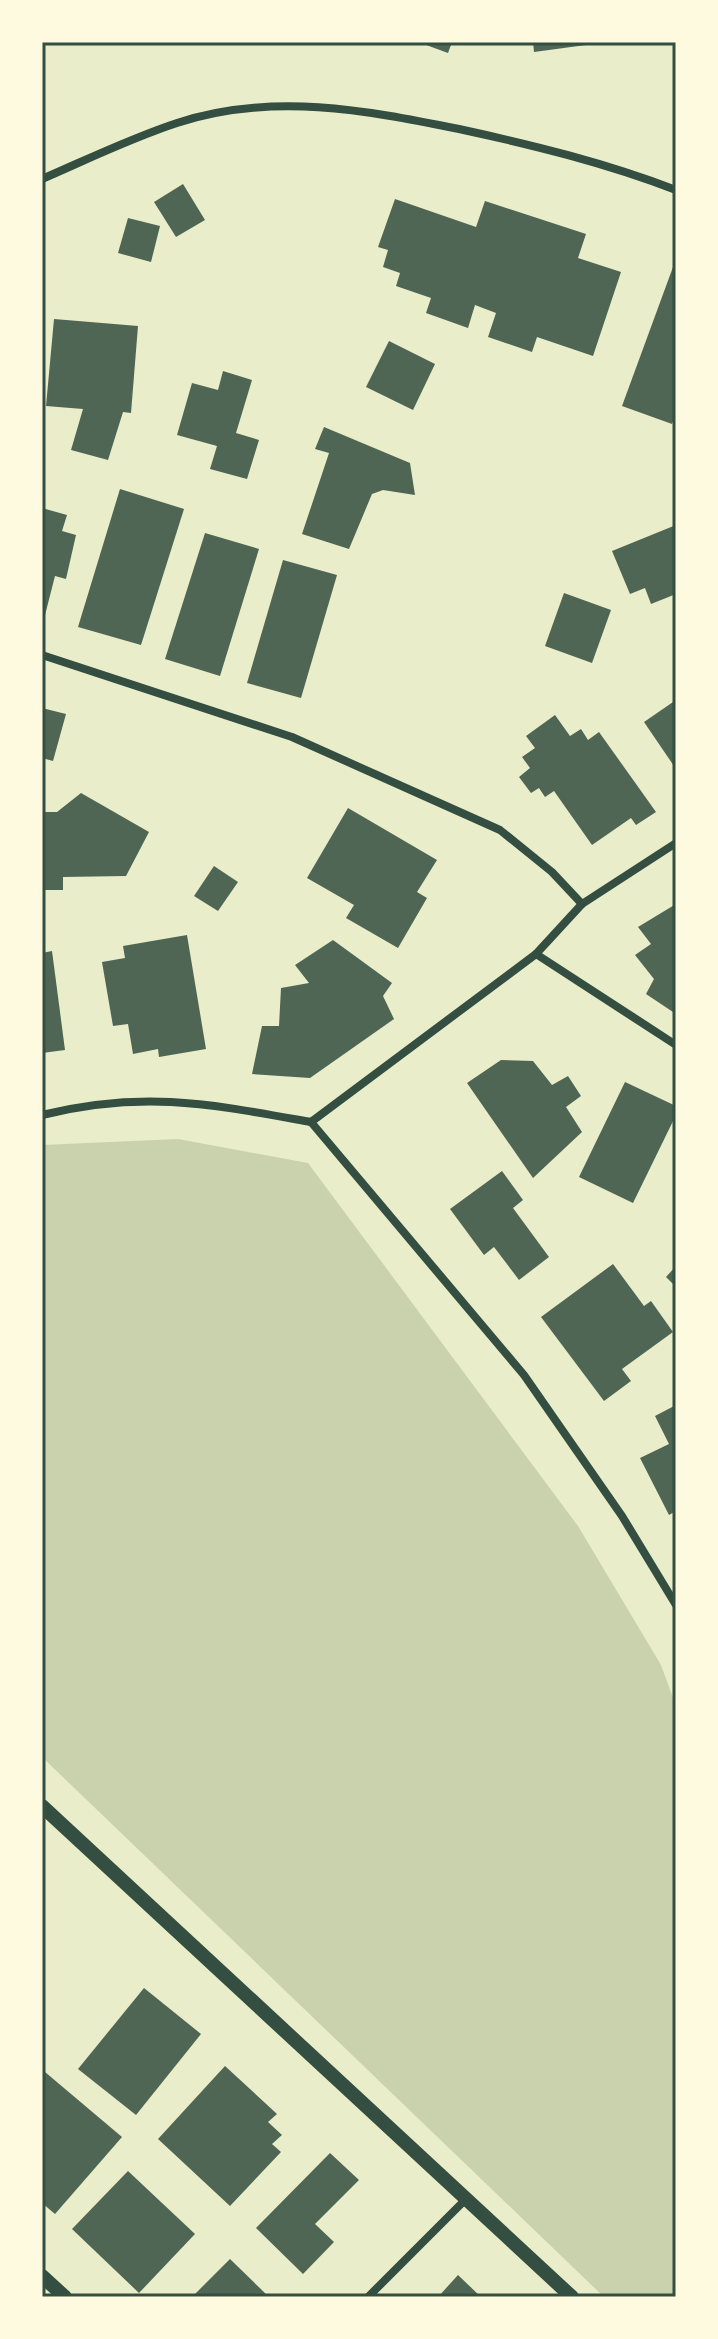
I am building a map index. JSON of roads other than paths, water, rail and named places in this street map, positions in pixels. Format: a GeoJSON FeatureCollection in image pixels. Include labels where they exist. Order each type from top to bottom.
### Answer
{"type":"FeatureCollection","features":[{"type":"Feature","properties":{"kind":"street"},"geometry":{"type":"LineString","coordinates":[[42,179],[179,123],[259,107],[331,106],[376,111],[548,148],[676,190]]}},
{"type":"Feature","properties":{"kind":"street"},"geometry":{"type":"LineString","coordinates":[[42,655],[292,737],[500,830],[552,872],[582,904]]}},
{"type":"Feature","properties":{"kind":"street"},"geometry":{"type":"LineString","coordinates":[[311,1122],[536,954],[582,904],[676,843]]}},
{"type":"Feature","properties":{"kind":"street"},"geometry":{"type":"LineString","coordinates":[[536,954],[676,1045]]}},
{"type":"Feature","properties":{"kind":"street"},"geometry":{"type":"LineString","coordinates":[[42,1115],[115,1101],[190,1100],[311,1122],[524,1375],[622,1516],[676,1605]]}},
{"type":"Feature","properties":{"kind":"street"},"geometry":{"type":"LineString","coordinates":[[42,1806],[572,2297]]}},
{"type":"Feature","properties":{"kind":"street"},"geometry":{"type":"LineString","coordinates":[[368,2297],[465,2200]]}},
{"type":"Feature","properties":{"kind":"street"},"geometry":{"type":"LineString","coordinates":[[42,2276],[65,2297]]}}]}
